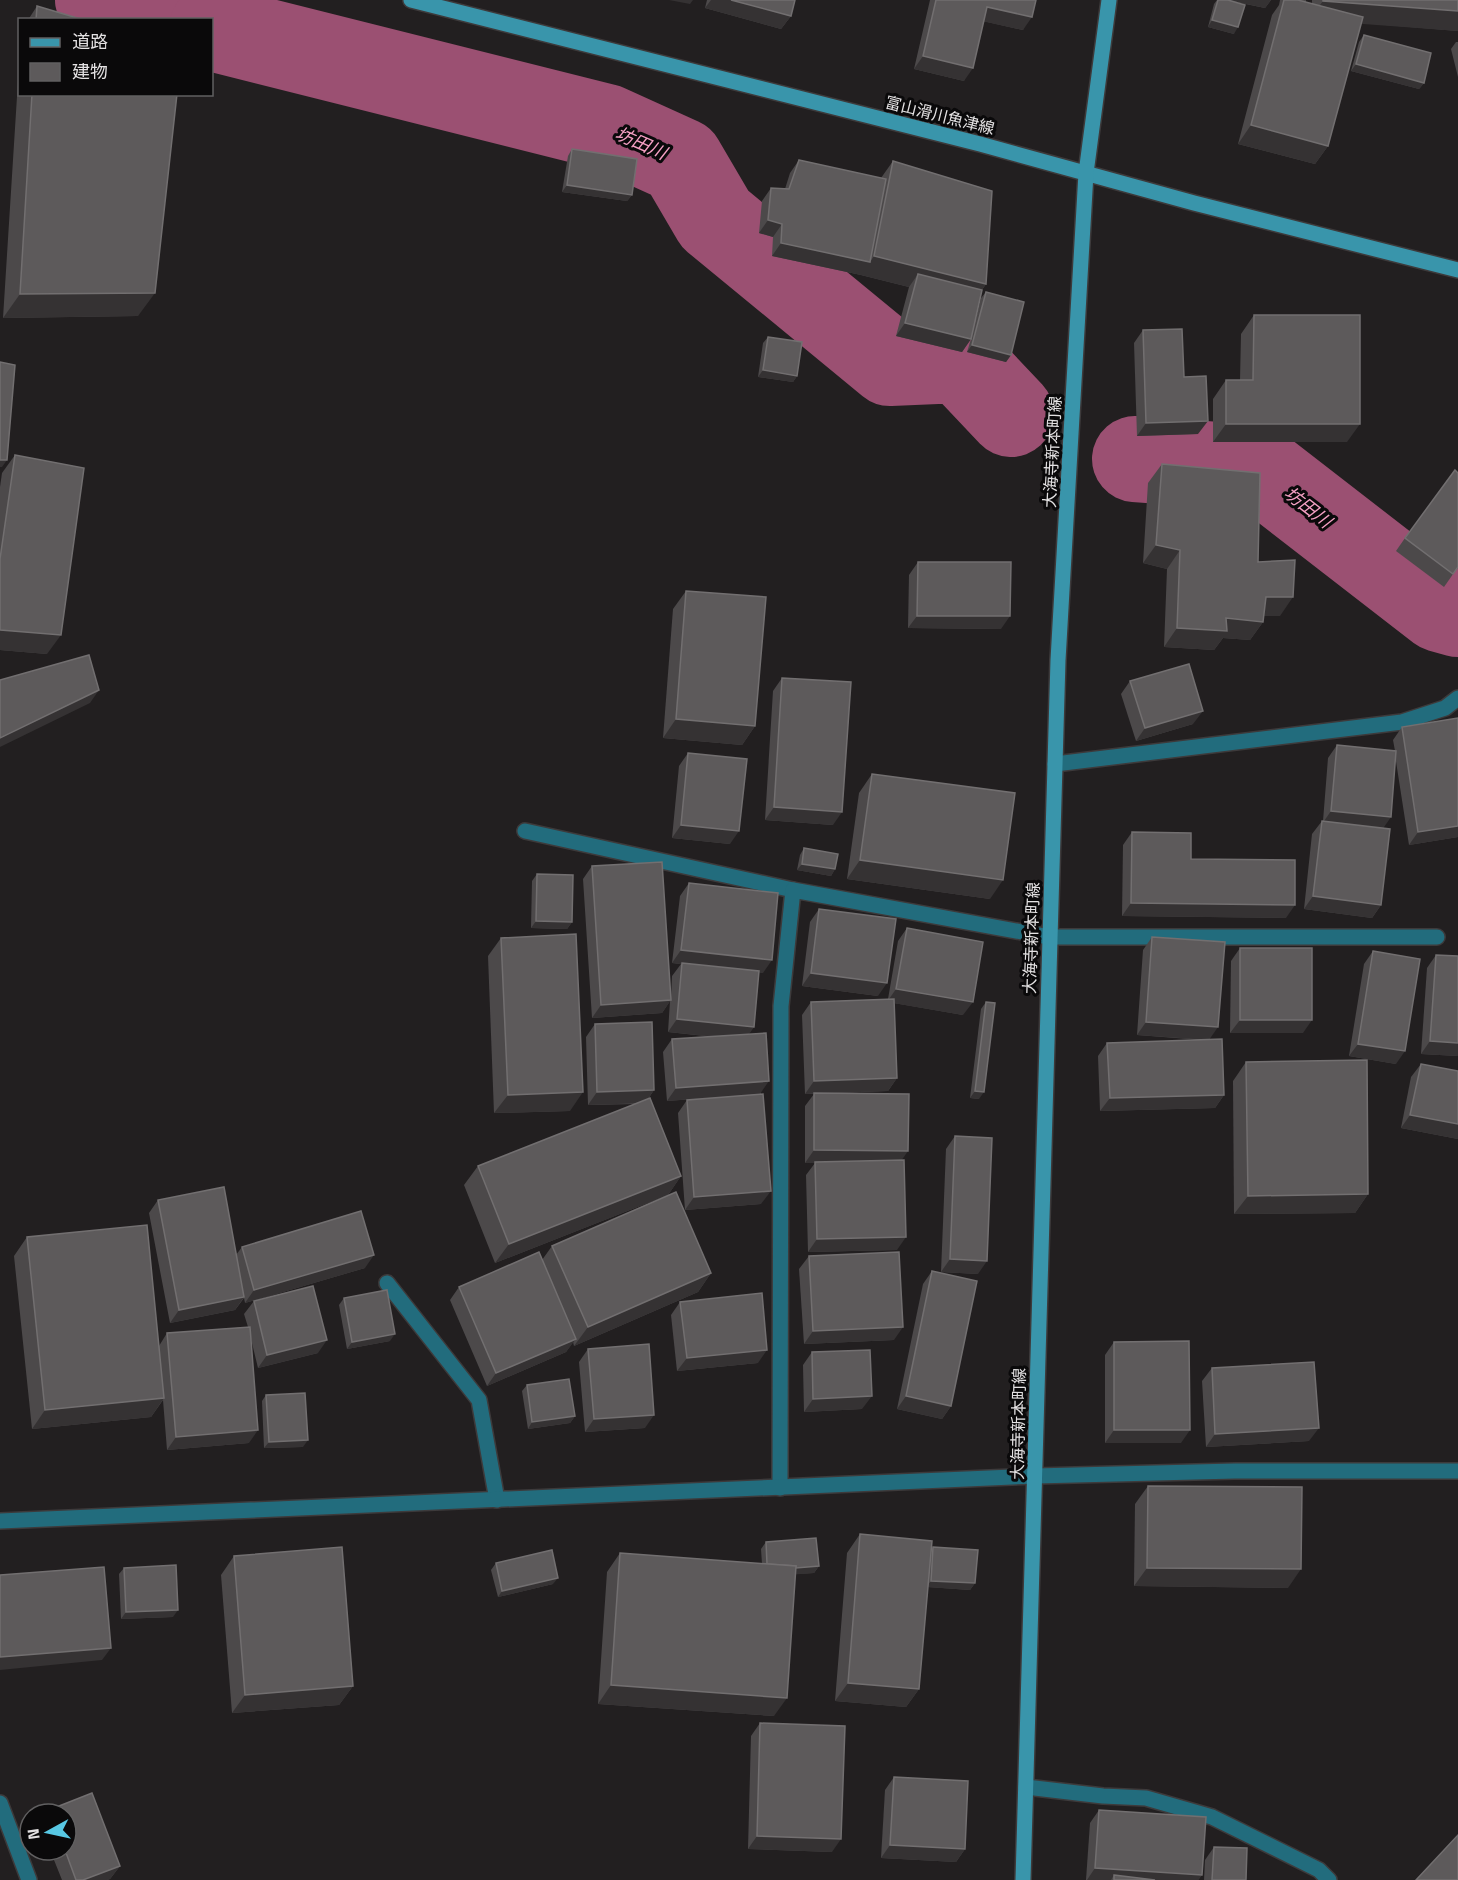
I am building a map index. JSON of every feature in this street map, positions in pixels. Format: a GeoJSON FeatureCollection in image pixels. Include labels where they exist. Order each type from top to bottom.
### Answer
{"type":"FeatureCollection","features":[{"type":"Feature","properties":{"kind":"main road","name":"富山滑川魚津線"},"geometry":{"type":"LineString","coordinates":[[411,0],[1458,270]]}},
{"type":"Feature","properties":{"kind":"main road","name":"大海寺新本町線"},"geometry":{"type":"LineString","coordinates":[[1023,1880],[1035,1476],[1037,1308],[1058,660],[1086,173],[1109,0]]}},
{"type":"Feature","properties":{"kind":"street"},"geometry":{"type":"LineString","coordinates":[[1055,764],[1402,722],[1445,708],[1458,698]]}},
{"type":"Feature","properties":{"kind":"street"},"geometry":{"type":"LineString","coordinates":[[525,831],[793,890],[1049,937],[1437,937]]}},
{"type":"Feature","properties":{"kind":"street"},"geometry":{"type":"LineString","coordinates":[[780,1488],[781,1005],[793,890]]}},
{"type":"Feature","properties":{"kind":"street"},"geometry":{"type":"LineString","coordinates":[[387,1283],[479,1400],[497,1500]]}},
{"type":"Feature","properties":{"kind":"street"},"geometry":{"type":"LineString","coordinates":[[0,1521],[1035,1476],[1235,1471],[1458,1471]]}},
{"type":"Feature","properties":{"kind":"street"},"geometry":{"type":"LineString","coordinates":[[1026,1787],[1103,1796],[1146,1798],[1212,1817],[1319,1870],[1329,1880]]}},
{"type":"Feature","properties":{"kind":"street"},"geometry":{"type":"LineString","coordinates":[[0,1803],[29,1880]]}},
{"type":"Feature","properties":{"kind":"building"},"geometry":{"type":"Polygon","coordinates":[[[731,0],[795,0],[791,16],[731,0]]]}},
{"type":"Feature","properties":{"kind":"building"},"geometry":{"type":"Polygon","coordinates":[[[936,0],[1036,0],[1032,17],[987,7],[973,68],[923,56],[936,0]]]}},
{"type":"Feature","properties":{"kind":"building"},"geometry":{"type":"Polygon","coordinates":[[[1218,0],[1228,0],[1245,5],[1238,27],[1212,20],[1218,0]]]}},
{"type":"Feature","properties":{"kind":"building"},"geometry":{"type":"Polygon","coordinates":[[[1284,0],[1298,0],[1363,17],[1328,146],[1251,125],[1284,0]]]}},
{"type":"Feature","properties":{"kind":"building"},"geometry":{"type":"Polygon","coordinates":[[[1458,0],[1458,11],[1323,1],[1458,0]]]}},
{"type":"Feature","properties":{"kind":"building"},"geometry":{"type":"Polygon","coordinates":[[[37,6],[77,18],[36,18],[37,6]]]}},
{"type":"Feature","properties":{"kind":"building"},"geometry":{"type":"Polygon","coordinates":[[[1364,35],[1431,53],[1424,83],[1356,64],[1364,35]]]}},
{"type":"Feature","properties":{"kind":"building"},"geometry":{"type":"Polygon","coordinates":[[[32,96],[177,96],[155,293],[20,294],[32,96]]]}},
{"type":"Feature","properties":{"kind":"building"},"geometry":{"type":"Polygon","coordinates":[[[572,149],[637,159],[632,195],[567,185],[572,149]]]}},
{"type":"Feature","properties":{"kind":"building"},"geometry":{"type":"Polygon","coordinates":[[[799,160],[886,179],[870,262],[781,243],[782,224],[768,220],[771,188],[789,189],[799,160]]]}},
{"type":"Feature","properties":{"kind":"building"},"geometry":{"type":"Polygon","coordinates":[[[893,161],[992,191],[986,284],[874,256],[893,161]]]}},
{"type":"Feature","properties":{"kind":"building"},"geometry":{"type":"Polygon","coordinates":[[[918,274],[982,290],[971,339],[905,323],[918,274]]]}},
{"type":"Feature","properties":{"kind":"building"},"geometry":{"type":"Polygon","coordinates":[[[986,292],[1024,302],[1011,355],[972,345],[986,292]]]}},
{"type":"Feature","properties":{"kind":"building"},"geometry":{"type":"Polygon","coordinates":[[[1254,315],[1360,315],[1360,424],[1226,424],[1226,380],[1253,380],[1254,315]]]}},
{"type":"Feature","properties":{"kind":"building"},"geometry":{"type":"Polygon","coordinates":[[[1182,329],[1184,377],[1206,376],[1208,421],[1146,423],[1143,330],[1182,329]]]}},
{"type":"Feature","properties":{"kind":"building"},"geometry":{"type":"Polygon","coordinates":[[[768,337],[802,342],[797,376],[763,370],[768,337]]]}},
{"type":"Feature","properties":{"kind":"building"},"geometry":{"type":"Polygon","coordinates":[[[0,362],[15,365],[7,460],[0,460],[0,362]]]}},
{"type":"Feature","properties":{"kind":"building"},"geometry":{"type":"Polygon","coordinates":[[[15,455],[84,468],[61,635],[0,630],[0,559],[15,455]]]}},
{"type":"Feature","properties":{"kind":"building"},"geometry":{"type":"Polygon","coordinates":[[[1162,464],[1260,473],[1258,562],[1295,560],[1293,597],[1266,597],[1263,622],[1226,618],[1227,631],[1177,628],[1180,550],[1156,545],[1162,464]]]}},
{"type":"Feature","properties":{"kind":"building"},"geometry":{"type":"Polygon","coordinates":[[[1455,470],[1458,473],[1458,567],[1453,574],[1405,538],[1455,470]]]}},
{"type":"Feature","properties":{"kind":"building"},"geometry":{"type":"Polygon","coordinates":[[[918,562],[1011,562],[1010,616],[917,616],[918,562]]]}},
{"type":"Feature","properties":{"kind":"building"},"geometry":{"type":"Polygon","coordinates":[[[686,591],[766,597],[755,726],[676,719],[686,591]]]}},
{"type":"Feature","properties":{"kind":"building"},"geometry":{"type":"Polygon","coordinates":[[[89,655],[99,690],[0,738],[0,680],[89,655]]]}},
{"type":"Feature","properties":{"kind":"building"},"geometry":{"type":"Polygon","coordinates":[[[1189,664],[1203,711],[1145,728],[1130,681],[1189,664]]]}},
{"type":"Feature","properties":{"kind":"building"},"geometry":{"type":"Polygon","coordinates":[[[782,678],[851,682],[842,812],[774,807],[782,678]]]}},
{"type":"Feature","properties":{"kind":"building"},"geometry":{"type":"Polygon","coordinates":[[[1458,718],[1458,826],[1418,832],[1402,727],[1458,718]]]}},
{"type":"Feature","properties":{"kind":"building"},"geometry":{"type":"Polygon","coordinates":[[[1337,745],[1396,751],[1391,817],[1331,811],[1337,745]]]}},
{"type":"Feature","properties":{"kind":"building"},"geometry":{"type":"Polygon","coordinates":[[[688,753],[747,759],[739,831],[681,825],[688,753]]]}},
{"type":"Feature","properties":{"kind":"building"},"geometry":{"type":"Polygon","coordinates":[[[872,774],[1015,793],[1003,880],[860,860],[872,774]]]}},
{"type":"Feature","properties":{"kind":"building"},"geometry":{"type":"Polygon","coordinates":[[[1322,821],[1390,829],[1381,905],[1313,896],[1322,821]]]}},
{"type":"Feature","properties":{"kind":"building"},"geometry":{"type":"Polygon","coordinates":[[[1132,832],[1191,833],[1191,859],[1295,860],[1295,905],[1131,903],[1132,832]]]}},
{"type":"Feature","properties":{"kind":"building"},"geometry":{"type":"Polygon","coordinates":[[[804,848],[838,854],[835,869],[802,864],[804,848]]]}},
{"type":"Feature","properties":{"kind":"building"},"geometry":{"type":"Polygon","coordinates":[[[662,862],[671,1000],[601,1005],[592,866],[662,862]]]}},
{"type":"Feature","properties":{"kind":"building"},"geometry":{"type":"Polygon","coordinates":[[[537,874],[573,875],[572,922],[536,921],[537,874]]]}},
{"type":"Feature","properties":{"kind":"building"},"geometry":{"type":"Polygon","coordinates":[[[689,883],[778,893],[772,960],[681,950],[689,883]]]}},
{"type":"Feature","properties":{"kind":"building"},"geometry":{"type":"Polygon","coordinates":[[[819,909],[896,919],[887,983],[811,973],[819,909]]]}},
{"type":"Feature","properties":{"kind":"building"},"geometry":{"type":"Polygon","coordinates":[[[907,928],[983,942],[973,1002],[896,989],[907,928]]]}},
{"type":"Feature","properties":{"kind":"building"},"geometry":{"type":"Polygon","coordinates":[[[576,934],[583,1092],[508,1095],[501,938],[576,934]]]}},
{"type":"Feature","properties":{"kind":"building"},"geometry":{"type":"Polygon","coordinates":[[[1152,937],[1225,942],[1218,1027],[1146,1022],[1152,937]]]}},
{"type":"Feature","properties":{"kind":"building"},"geometry":{"type":"Polygon","coordinates":[[[1240,948],[1312,948],[1312,1020],[1240,1020],[1240,948]]]}},
{"type":"Feature","properties":{"kind":"building"},"geometry":{"type":"Polygon","coordinates":[[[1373,951],[1420,959],[1405,1051],[1358,1044],[1373,951]]]}},
{"type":"Feature","properties":{"kind":"building"},"geometry":{"type":"Polygon","coordinates":[[[1436,955],[1458,956],[1458,1043],[1430,1041],[1436,955]]]}},
{"type":"Feature","properties":{"kind":"building"},"geometry":{"type":"Polygon","coordinates":[[[682,963],[759,971],[754,1027],[677,1019],[682,963]]]}},
{"type":"Feature","properties":{"kind":"building"},"geometry":{"type":"Polygon","coordinates":[[[894,999],[897,1078],[814,1081],[811,1002],[894,999]]]}},
{"type":"Feature","properties":{"kind":"building"},"geometry":{"type":"Polygon","coordinates":[[[986,1002],[995,1003],[984,1092],[975,1091],[986,1002]]]}},
{"type":"Feature","properties":{"kind":"building"},"geometry":{"type":"Polygon","coordinates":[[[652,1022],[654,1090],[597,1092],[595,1024],[652,1022]]]}},
{"type":"Feature","properties":{"kind":"building"},"geometry":{"type":"Polygon","coordinates":[[[766,1033],[769,1081],[676,1088],[672,1039],[766,1033]]]}},
{"type":"Feature","properties":{"kind":"building"},"geometry":{"type":"Polygon","coordinates":[[[1222,1039],[1224,1095],[1110,1098],[1107,1043],[1222,1039]]]}},
{"type":"Feature","properties":{"kind":"building"},"geometry":{"type":"Polygon","coordinates":[[[1367,1060],[1368,1194],[1248,1196],[1246,1062],[1367,1060]]]}},
{"type":"Feature","properties":{"kind":"building"},"geometry":{"type":"Polygon","coordinates":[[[1421,1064],[1458,1071],[1458,1124],[1410,1115],[1421,1064]]]}},
{"type":"Feature","properties":{"kind":"building"},"geometry":{"type":"Polygon","coordinates":[[[814,1093],[909,1094],[908,1151],[814,1150],[814,1093]]]}},
{"type":"Feature","properties":{"kind":"building"},"geometry":{"type":"Polygon","coordinates":[[[763,1094],[771,1191],[694,1197],[687,1100],[763,1094]]]}},
{"type":"Feature","properties":{"kind":"building"},"geometry":{"type":"Polygon","coordinates":[[[650,1098],[681,1176],[509,1244],[478,1166],[650,1098]]]}},
{"type":"Feature","properties":{"kind":"building"},"geometry":{"type":"Polygon","coordinates":[[[955,1136],[992,1138],[987,1261],[950,1259],[955,1136]]]}},
{"type":"Feature","properties":{"kind":"building"},"geometry":{"type":"Polygon","coordinates":[[[904,1160],[906,1237],[817,1239],[815,1162],[904,1160]]]}},
{"type":"Feature","properties":{"kind":"building"},"geometry":{"type":"Polygon","coordinates":[[[224,1187],[244,1297],[179,1310],[158,1200],[224,1187]]]}},
{"type":"Feature","properties":{"kind":"building"},"geometry":{"type":"Polygon","coordinates":[[[676,1192],[711,1273],[588,1327],[552,1246],[676,1192]]]}},
{"type":"Feature","properties":{"kind":"building"},"geometry":{"type":"Polygon","coordinates":[[[361,1211],[374,1255],[254,1290],[242,1247],[361,1211]]]}},
{"type":"Feature","properties":{"kind":"building"},"geometry":{"type":"Polygon","coordinates":[[[147,1225],[164,1398],[45,1410],[27,1237],[147,1225]]]}},
{"type":"Feature","properties":{"kind":"building"},"geometry":{"type":"Polygon","coordinates":[[[539,1252],[576,1339],[496,1373],[459,1287],[539,1252]]]}},
{"type":"Feature","properties":{"kind":"building"},"geometry":{"type":"Polygon","coordinates":[[[899,1252],[903,1327],[813,1331],[809,1256],[899,1252]]]}},
{"type":"Feature","properties":{"kind":"building"},"geometry":{"type":"Polygon","coordinates":[[[932,1271],[977,1281],[951,1406],[906,1396],[932,1271]]]}},
{"type":"Feature","properties":{"kind":"building"},"geometry":{"type":"Polygon","coordinates":[[[313,1286],[327,1340],[267,1355],[254,1301],[313,1286]]]}},
{"type":"Feature","properties":{"kind":"building"},"geometry":{"type":"Polygon","coordinates":[[[387,1290],[395,1334],[352,1342],[344,1298],[387,1290]]]}},
{"type":"Feature","properties":{"kind":"building"},"geometry":{"type":"Polygon","coordinates":[[[762,1293],[767,1350],[687,1358],[680,1302],[762,1293]]]}},
{"type":"Feature","properties":{"kind":"building"},"geometry":{"type":"Polygon","coordinates":[[[250,1327],[258,1430],[176,1437],[167,1333],[250,1327]]]}},
{"type":"Feature","properties":{"kind":"building"},"geometry":{"type":"Polygon","coordinates":[[[1189,1341],[1190,1430],[1114,1430],[1114,1342],[1189,1341]]]}},
{"type":"Feature","properties":{"kind":"building"},"geometry":{"type":"Polygon","coordinates":[[[649,1344],[654,1415],[594,1419],[588,1349],[649,1344]]]}},
{"type":"Feature","properties":{"kind":"building"},"geometry":{"type":"Polygon","coordinates":[[[870,1350],[872,1396],[813,1399],[812,1352],[870,1350]]]}},
{"type":"Feature","properties":{"kind":"building"},"geometry":{"type":"Polygon","coordinates":[[[1314,1362],[1319,1428],[1215,1434],[1212,1368],[1314,1362]]]}},
{"type":"Feature","properties":{"kind":"building"},"geometry":{"type":"Polygon","coordinates":[[[569,1379],[575,1416],[532,1422],[527,1385],[569,1379]]]}},
{"type":"Feature","properties":{"kind":"building"},"geometry":{"type":"Polygon","coordinates":[[[305,1393],[308,1440],[269,1442],[266,1395],[305,1393]]]}},
{"type":"Feature","properties":{"kind":"building"},"geometry":{"type":"Polygon","coordinates":[[[1148,1486],[1302,1487],[1301,1569],[1147,1568],[1148,1486]]]}},
{"type":"Feature","properties":{"kind":"building"},"geometry":{"type":"Polygon","coordinates":[[[860,1534],[932,1541],[919,1689],[848,1683],[860,1534]]]}},
{"type":"Feature","properties":{"kind":"building"},"geometry":{"type":"Polygon","coordinates":[[[816,1538],[819,1566],[796,1568],[796,1566],[767,1564],[766,1542],[816,1538]]]}},
{"type":"Feature","properties":{"kind":"building"},"geometry":{"type":"Polygon","coordinates":[[[342,1547],[353,1686],[245,1695],[234,1556],[342,1547]]]}},
{"type":"Feature","properties":{"kind":"building"},"geometry":{"type":"Polygon","coordinates":[[[933,1547],[978,1550],[975,1583],[931,1581],[933,1547]]]}},
{"type":"Feature","properties":{"kind":"building"},"geometry":{"type":"Polygon","coordinates":[[[552,1550],[558,1578],[502,1591],[496,1563],[552,1550]]]}},
{"type":"Feature","properties":{"kind":"building"},"geometry":{"type":"Polygon","coordinates":[[[620,1553],[796,1566],[787,1698],[611,1685],[620,1553]]]}},
{"type":"Feature","properties":{"kind":"building"},"geometry":{"type":"Polygon","coordinates":[[[176,1565],[178,1610],[126,1612],[124,1568],[176,1565]]]}},
{"type":"Feature","properties":{"kind":"building"},"geometry":{"type":"Polygon","coordinates":[[[104,1567],[111,1648],[0,1657],[0,1575],[104,1567]]]}},
{"type":"Feature","properties":{"kind":"building"},"geometry":{"type":"Polygon","coordinates":[[[760,1723],[845,1726],[841,1839],[757,1836],[760,1723]]]}},
{"type":"Feature","properties":{"kind":"building"},"geometry":{"type":"Polygon","coordinates":[[[894,1777],[968,1781],[965,1849],[890,1845],[894,1777]]]}},
{"type":"Feature","properties":{"kind":"building"},"geometry":{"type":"Polygon","coordinates":[[[92,1793],[120,1866],[83,1880],[76,1880],[69,1862],[78,1862],[78,1802],[69,1802],[92,1793]]]}},
{"type":"Feature","properties":{"kind":"building"},"geometry":{"type":"Polygon","coordinates":[[[1099,1810],[1206,1817],[1202,1875],[1095,1868],[1099,1810]]]}},
{"type":"Feature","properties":{"kind":"building"},"geometry":{"type":"Polygon","coordinates":[[[1458,1835],[1458,1880],[1416,1880],[1458,1835]]]}},
{"type":"Feature","properties":{"kind":"building"},"geometry":{"type":"Polygon","coordinates":[[[1214,1847],[1247,1848],[1246,1880],[1212,1880],[1214,1847]]]}},
{"type":"Feature","properties":{"kind":"building"},"geometry":{"type":"Polygon","coordinates":[[[1114,1875],[1155,1880],[1114,1880],[1114,1875]]]}},
{"type":"Feature","properties":{"kind":"waterway","name":"坊田川"},"geometry":{"type":"LineString","coordinates":[[98,0],[168,18]]}},
{"type":"Feature","properties":{"kind":"waterway","name":"坊田川"},"geometry":{"type":"LineString","coordinates":[[213,28],[606,127],[681,161],[715,219],[890,363],[960,360],[1011,414]]}},
{"type":"Feature","properties":{"kind":"waterway","name":"坊田川"},"geometry":{"type":"LineString","coordinates":[[1135,459],[1258,468],[1440,609],[1458,614]]}}]}
